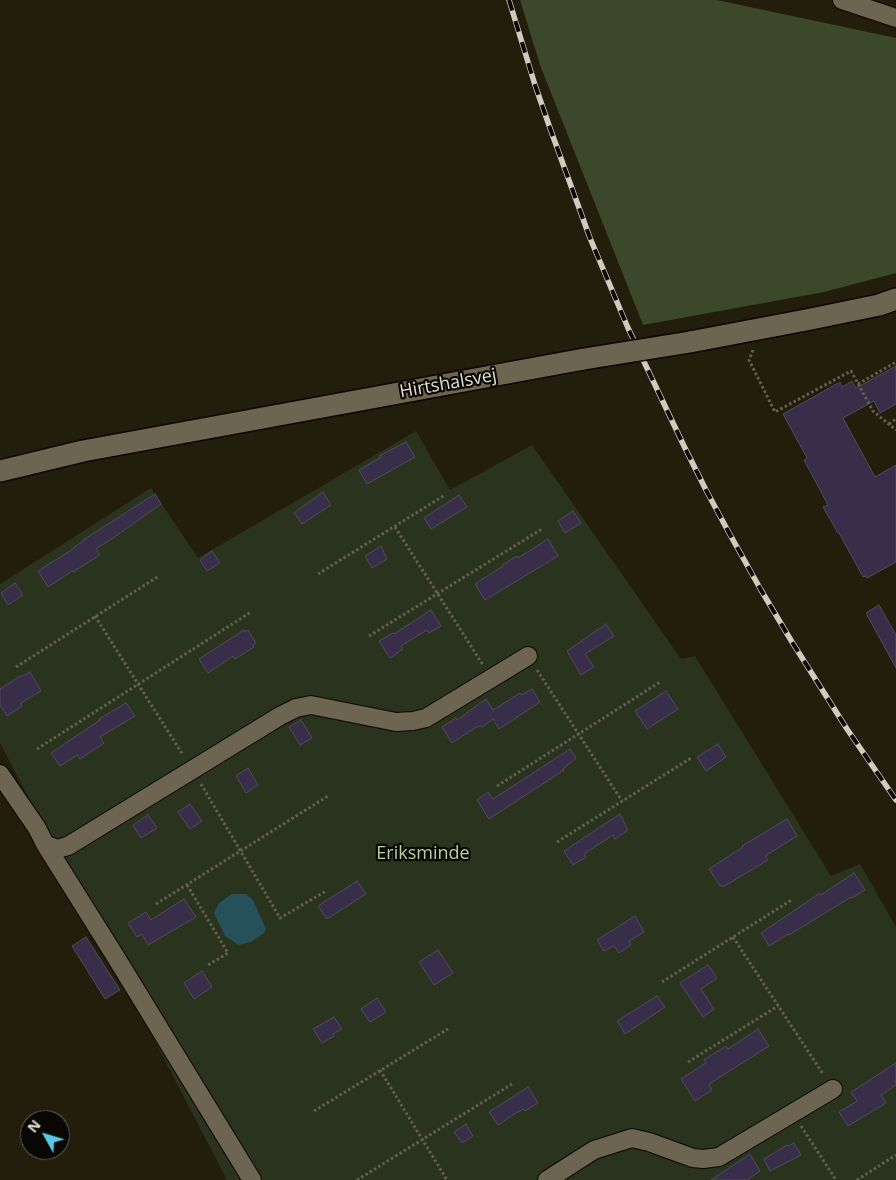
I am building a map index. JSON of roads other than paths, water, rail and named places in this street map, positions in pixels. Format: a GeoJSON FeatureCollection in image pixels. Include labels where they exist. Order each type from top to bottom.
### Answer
{"type":"FeatureCollection","features":[{"type":"Feature","properties":{"kind":"street"},"geometry":{"type":"LineString","coordinates":[[842,0],[896,18]]}},
{"type":"Feature","properties":{"kind":"street","name":"Hirtshalsvej"},"geometry":{"type":"LineString","coordinates":[[0,471],[83,450],[584,359],[811,320],[879,305],[896,299]]}},
{"type":"Feature","properties":{"kind":"street"},"geometry":{"type":"LineString","coordinates":[[45,844],[57,849],[68,846],[296,708],[310,705],[396,722],[413,721],[426,718],[528,656]]}},
{"type":"Feature","properties":{"kind":"street"},"geometry":{"type":"LineString","coordinates":[[0,774],[37,828],[45,844],[252,1180]]}},
{"type":"Feature","properties":{"kind":"street"},"geometry":{"type":"LineString","coordinates":[[547,1180],[594,1150],[632,1138],[693,1158],[703,1159],[718,1156],[833,1089]]}},
{"type":"Feature","properties":{"kind":"water"},"geometry":{"type":"Polygon","coordinates":[[[232,894],[246,894],[253,900],[266,929],[264,933],[251,942],[239,945],[225,936],[214,913],[219,903],[232,894]]]}},
{"type":"Feature","properties":{"kind":"railway"},"geometry":{"type":"LineString","coordinates":[[509,0],[535,85],[590,238],[628,328],[684,446],[728,531],[792,642],[847,729],[896,800]]}},
{"type":"Feature","properties":{"kind":"park label","name":"Eriksminde"},"geometry":{"type":"Point","coordinates":[423,854]}}]}
